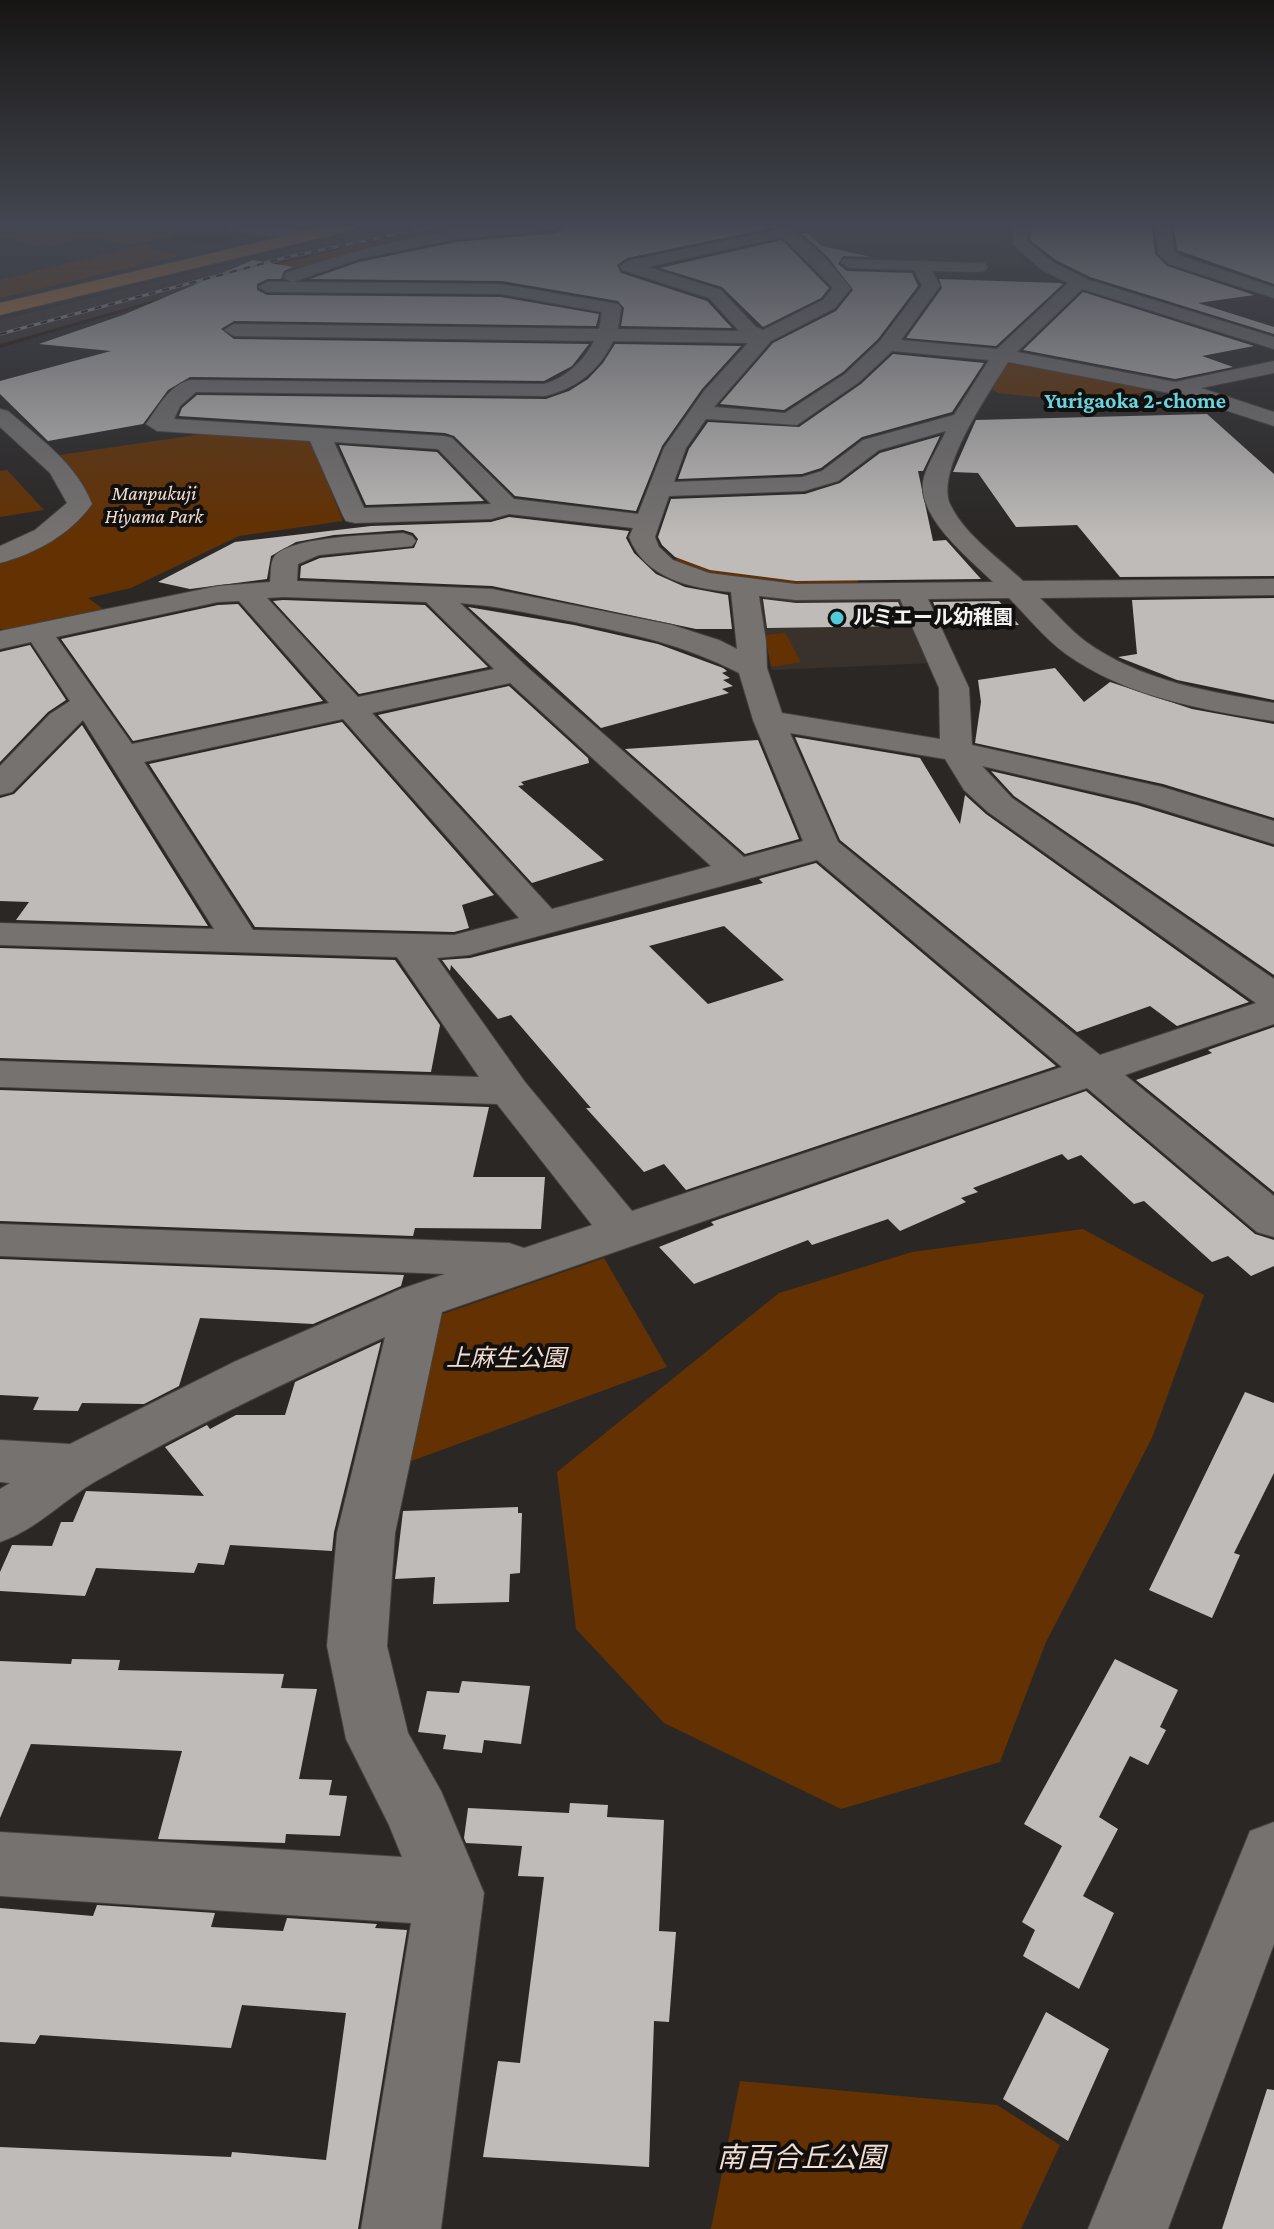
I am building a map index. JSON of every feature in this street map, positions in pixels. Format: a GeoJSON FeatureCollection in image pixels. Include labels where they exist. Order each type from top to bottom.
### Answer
{"type":"FeatureCollection","features":[{"type":"Feature","properties":{"kind":"street"},"geometry":{"type":"LineString","coordinates":[[234,329],[229,335],[255,329]]}},
{"type":"Feature","properties":{"kind":"street"},"geometry":{"type":"LineString","coordinates":[[286,387],[327,329]]}},
{"type":"Feature","properties":{"kind":"street"},"geometry":{"type":"LineString","coordinates":[[387,388],[421,329]]}},
{"type":"Feature","properties":{"kind":"street"},"geometry":{"type":"LineString","coordinates":[[436,329],[505,350],[609,335],[764,337]]}},
{"type":"Feature","properties":{"kind":"street"},"geometry":{"type":"LineString","coordinates":[[489,389],[514,329]]}},
{"type":"Feature","properties":{"kind":"street"},"geometry":{"type":"LineString","coordinates":[[207,363],[190,386],[561,388],[589,362],[609,335],[610,329]]}},
{"type":"Feature","properties":{"kind":"street"},"geometry":{"type":"LineString","coordinates":[[747,329],[764,337]]}},
{"type":"Feature","properties":{"kind":"street"},"geometry":{"type":"LineString","coordinates":[[780,329],[764,337],[698,412],[675,448],[645,522],[642,537],[647,550],[664,566],[704,581],[796,592],[1274,587]]}},
{"type":"Feature","properties":{"kind":"street"},"geometry":{"type":"LineString","coordinates":[[698,412],[789,420],[852,378],[887,345],[899,329]]}},
{"type":"Feature","properties":{"kind":"street"},"geometry":{"type":"LineString","coordinates":[[1030,329],[1002,355],[962,420],[936,477],[935,496],[955,530],[1075,647],[1119,672],[1166,690],[1274,712]]}},
{"type":"Feature","properties":{"kind":"street"},"geometry":{"type":"LineString","coordinates":[[1229,329],[1274,343]]}},
{"type":"Feature","properties":{"kind":"street"},"geometry":{"type":"LineString","coordinates":[[1201,336],[1232,330]]}},
{"type":"Feature","properties":{"kind":"street"},"geometry":{"type":"LineString","coordinates":[[887,345],[1002,355],[1175,388],[1226,401],[1274,419]]}},
{"type":"Feature","properties":{"kind":"street"},"geometry":{"type":"LineString","coordinates":[[1175,388],[1274,367]]}},
{"type":"Feature","properties":{"kind":"street"},"geometry":{"type":"LineString","coordinates":[[187,390],[169,404],[169,411],[157,424],[444,443],[507,506]]}},
{"type":"Feature","properties":{"kind":"street"},"geometry":{"type":"LineString","coordinates":[[0,416],[66,476],[78,492],[80,504],[66,521],[44,536],[0,555]]}},
{"type":"Feature","properties":{"kind":"street"},"geometry":{"type":"LineString","coordinates":[[660,489],[804,484],[830,476],[871,445],[962,420]]}},
{"type":"Feature","properties":{"kind":"street"},"geometry":{"type":"LineString","coordinates":[[319,435],[355,516],[491,512],[507,506],[645,522]]}},
{"type":"Feature","properties":{"kind":"street"},"geometry":{"type":"LineString","coordinates":[[283,589],[285,560],[314,548],[431,540]]}},
{"type":"Feature","properties":{"kind":"street"},"geometry":{"type":"LineString","coordinates":[[744,588],[752,641],[752,668],[769,720],[823,847],[1274,1221]]}},
{"type":"Feature","properties":{"kind":"street"},"geometry":{"type":"LineString","coordinates":[[0,640],[178,601],[245,591],[283,589],[433,593],[492,597],[672,634],[709,646],[752,668]]}},
{"type":"Feature","properties":{"kind":"street"},"geometry":{"type":"LineString","coordinates":[[245,591],[544,923]]}},
{"type":"Feature","properties":{"kind":"street"},"geometry":{"type":"LineString","coordinates":[[911,592],[954,688],[956,751],[976,783],[1000,805],[1274,997]]}},
{"type":"Feature","properties":{"kind":"street"},"geometry":{"type":"LineString","coordinates":[[433,593],[516,673],[737,870]]}},
{"type":"Feature","properties":{"kind":"street"},"geometry":{"type":"LineString","coordinates":[[38,631],[124,756],[242,942]]}},
{"type":"Feature","properties":{"kind":"street"},"geometry":{"type":"LineString","coordinates":[[124,756],[516,673]]}},
{"type":"Feature","properties":{"kind":"street"},"geometry":{"type":"LineString","coordinates":[[0,785],[61,721],[87,703]]}},
{"type":"Feature","properties":{"kind":"street"},"geometry":{"type":"LineString","coordinates":[[769,720],[1044,768],[1220,813],[1274,833]]}},
{"type":"Feature","properties":{"kind":"street"},"geometry":{"type":"LineString","coordinates":[[0,934],[455,947],[823,847]]}},
{"type":"Feature","properties":{"kind":"street"},"geometry":{"type":"LineString","coordinates":[[410,948],[510,1091],[623,1232]]}},
{"type":"Feature","properties":{"kind":"street"},"geometry":{"type":"LineString","coordinates":[[0,1519],[76,1466],[254,1375],[419,1301],[1274,1010]]}},
{"type":"Feature","properties":{"kind":"street"},"geometry":{"type":"LineString","coordinates":[[0,1074],[510,1091]]}},
{"type":"Feature","properties":{"kind":"street"},"geometry":{"type":"LineString","coordinates":[[0,1240],[535,1261]]}},
{"type":"Feature","properties":{"kind":"street"},"geometry":{"type":"LineString","coordinates":[[401,2229],[450,1893],[418,1813],[378,1739],[357,1646],[366,1533],[419,1301]]}},
{"type":"Feature","properties":{"kind":"street"},"geometry":{"type":"LineString","coordinates":[[0,1461],[76,1466]]}},
{"type":"Feature","properties":{"kind":"street"},"geometry":{"type":"LineString","coordinates":[[1128,2229],[1274,1854]]}},
{"type":"Feature","properties":{"kind":"street"},"geometry":{"type":"LineString","coordinates":[[0,1864],[450,1893]]}},
{"type":"Feature","properties":{"kind":"shaded area"},"geometry":{"type":"Polygon","coordinates":[[[0,329],[63,329],[0,348],[0,329]]]}},
{"type":"Feature","properties":{"kind":"shaded area","name":"ルミエール幼稚園"},"geometry":{"type":"Polygon","coordinates":[[[892,596],[904,599],[933,663],[772,670],[757,600],[766,597],[892,596]]]}},
{"type":"Feature","properties":{"kind":"green space"},"geometry":{"type":"Polygon","coordinates":[[[1007,360],[1153,387],[1154,390],[1076,399],[998,393],[992,389],[1007,360]]]}},
{"type":"Feature","properties":{"kind":"green space","name":"Manpukuji Hiyama Park"},"geometry":{"type":"Polygon","coordinates":[[[216,432],[310,439],[343,521],[239,536],[131,588],[88,598],[106,611],[21,631],[0,629],[0,560],[89,502],[81,481],[53,456],[216,432]]]}},
{"type":"Feature","properties":{"kind":"green space"},"geometry":{"type":"Polygon","coordinates":[[[7,470],[44,510],[0,517],[0,471],[7,470]]]}},
{"type":"Feature","properties":{"kind":"green space"},"geometry":{"type":"Polygon","coordinates":[[[684,555],[864,567],[856,586],[792,587],[714,577],[672,561],[684,555]]]}},
{"type":"Feature","properties":{"kind":"green space"},"geometry":{"type":"Polygon","coordinates":[[[785,633],[801,662],[771,667],[765,635],[785,633]]]}},
{"type":"Feature","properties":{"kind":"green space"},"geometry":{"type":"Polygon","coordinates":[[[1083,1229],[1204,1295],[1152,1438],[1046,1642],[1000,1762],[841,1809],[664,1723],[576,1629],[557,1472],[779,1293],[912,1252],[1083,1229]]]}},
{"type":"Feature","properties":{"kind":"green space","name":"上麻生公園"},"geometry":{"type":"Polygon","coordinates":[[[604,1258],[667,1367],[398,1466],[434,1317],[604,1258]]]}},
{"type":"Feature","properties":{"kind":"green space","name":"南百合丘公園"},"geometry":{"type":"Polygon","coordinates":[[[740,2081],[997,2105],[1060,2145],[1021,2229],[711,2229],[740,2081]]]}},
{"type":"Feature","properties":{"kind":"building"},"geometry":{"type":"Polygon","coordinates":[[[82,329],[221,329],[234,339],[589,344],[572,366],[544,381],[190,377],[168,390],[143,424],[48,441],[0,394],[0,381],[111,351],[39,344],[82,329]]]}},
{"type":"Feature","properties":{"kind":"building"},"geometry":{"type":"Polygon","coordinates":[[[801,329],[886,329],[843,372],[784,410],[720,404],[773,343],[801,329]]]}},
{"type":"Feature","properties":{"kind":"building"},"geometry":{"type":"Polygon","coordinates":[[[912,329],[1014,329],[996,346],[906,338],[912,329]]]}},
{"type":"Feature","properties":{"kind":"building"},"geometry":{"type":"Polygon","coordinates":[[[1045,329],[1200,329],[1254,346],[1202,356],[1233,367],[1175,379],[1023,350],[1045,329]]]}},
{"type":"Feature","properties":{"kind":"building"},"geometry":{"type":"Polygon","coordinates":[[[1258,329],[1274,329],[1274,334],[1258,329]]]}},
{"type":"Feature","properties":{"kind":"building"},"geometry":{"type":"Polygon","coordinates":[[[615,344],[741,346],[702,389],[662,446],[636,511],[515,496],[454,436],[445,433],[179,416],[182,408],[197,395],[546,399],[569,391],[588,379],[615,344]]]}},
{"type":"Feature","properties":{"kind":"building"},"geometry":{"type":"Polygon","coordinates":[[[893,354],[984,363],[952,412],[862,437],[821,468],[802,474],[678,479],[689,449],[708,422],[799,427],[861,384],[893,354]]]}},
{"type":"Feature","properties":{"kind":"building"},"geometry":{"type":"Polygon","coordinates":[[[1207,414],[1274,474],[1274,576],[1120,577],[1077,525],[1016,527],[978,473],[953,472],[976,420],[1207,414]]]}},
{"type":"Feature","properties":{"kind":"building"},"geometry":{"type":"Polygon","coordinates":[[[940,436],[923,471],[918,471],[933,541],[946,540],[981,579],[796,581],[710,570],[675,557],[658,537],[671,499],[805,494],[840,483],[880,453],[940,436]]]}},
{"type":"Feature","properties":{"kind":"building"},"geometry":{"type":"Polygon","coordinates":[[[339,445],[437,452],[484,501],[366,505],[339,445]]]}},
{"type":"Feature","properties":{"kind":"building"},"geometry":{"type":"Polygon","coordinates":[[[509,517],[629,531],[626,538],[634,553],[656,574],[685,587],[728,595],[732,629],[696,629],[492,586],[300,578],[301,566],[320,558],[414,548],[418,539],[413,533],[403,530],[334,535],[296,542],[271,556],[267,579],[190,589],[158,582],[235,542],[371,526],[491,522],[509,517]]]}},
{"type":"Feature","properties":{"kind":"building"},"geometry":{"type":"Polygon","coordinates":[[[1274,598],[1274,700],[1177,680],[1118,657],[1137,654],[1132,600],[1274,598]]]}},
{"type":"Feature","properties":{"kind":"building"},"geometry":{"type":"Polygon","coordinates":[[[763,599],[796,603],[898,602],[909,626],[767,628],[763,599]]]}},
{"type":"Feature","properties":{"kind":"building"},"geometry":{"type":"Polygon","coordinates":[[[273,601],[425,605],[488,667],[359,694],[273,601]]]}},
{"type":"Feature","properties":{"kind":"building"},"geometry":{"type":"Polygon","coordinates":[[[999,601],[1019,625],[944,626],[933,602],[999,601]]]}},
{"type":"Feature","properties":{"kind":"building"},"geometry":{"type":"Polygon","coordinates":[[[238,604],[323,701],[133,741],[61,639],[218,605],[238,604]]]}},
{"type":"Feature","properties":{"kind":"building"},"geometry":{"type":"Polygon","coordinates":[[[468,607],[574,625],[658,644],[723,668],[727,671],[722,673],[730,678],[723,680],[733,686],[722,689],[729,693],[601,728],[468,607]]]}},
{"type":"Feature","properties":{"kind":"building"},"geometry":{"type":"Polygon","coordinates":[[[30,645],[66,700],[48,712],[0,762],[0,652],[30,645]]]}},
{"type":"Feature","properties":{"kind":"building"},"geometry":{"type":"Polygon","coordinates":[[[1055,668],[1084,702],[1110,682],[1192,709],[1274,724],[1274,818],[1163,784],[975,743],[981,702],[978,680],[1055,668]]]}},
{"type":"Feature","properties":{"kind":"building"},"geometry":{"type":"Polygon","coordinates":[[[509,686],[588,758],[589,763],[521,782],[524,785],[518,786],[604,860],[532,883],[378,715],[509,686]]]}},
{"type":"Feature","properties":{"kind":"building"},"geometry":{"type":"Polygon","coordinates":[[[342,722],[494,895],[462,905],[469,928],[454,932],[255,927],[149,764],[342,722]]]}},
{"type":"Feature","properties":{"kind":"building"},"geometry":{"type":"Polygon","coordinates":[[[82,725],[208,926],[16,920],[29,902],[0,901],[0,798],[14,794],[82,725]]]}},
{"type":"Feature","properties":{"kind":"building"},"geometry":{"type":"Polygon","coordinates":[[[795,737],[920,758],[960,824],[965,795],[986,814],[1249,1002],[1177,1026],[1150,1006],[1077,1032],[840,840],[795,737]]]}},
{"type":"Feature","properties":{"kind":"building"},"geometry":{"type":"Polygon","coordinates":[[[758,740],[799,839],[745,854],[625,749],[758,740]]]}},
{"type":"Feature","properties":{"kind":"building"},"geometry":{"type":"Polygon","coordinates":[[[991,771],[1137,805],[1274,847],[1274,975],[1014,796],[991,771]]]}},
{"type":"Feature","properties":{"kind":"building"},"geometry":{"type":"Polygon","coordinates":[[[816,863],[1056,1066],[686,1190],[664,1164],[644,1172],[586,1108],[591,1108],[511,1015],[498,1019],[451,965],[450,971],[442,960],[470,958],[763,883],[759,879],[816,863]],[[724,926],[649,946],[708,1004],[784,980],[724,926]]]}},
{"type":"Feature","properties":{"kind":"building"},"geometry":{"type":"Polygon","coordinates":[[[0,948],[395,960],[440,1025],[431,1072],[0,1058],[0,948]]]}},
{"type":"Feature","properties":{"kind":"building"},"geometry":{"type":"Polygon","coordinates":[[[1274,1027],[1274,1192],[1136,1080],[1274,1027]]]}},
{"type":"Feature","properties":{"kind":"building"},"geometry":{"type":"Polygon","coordinates":[[[0,1090],[489,1107],[473,1177],[545,1177],[541,1229],[415,1228],[413,1236],[0,1221],[0,1090]]]}},
{"type":"Feature","properties":{"kind":"building"},"geometry":{"type":"Polygon","coordinates":[[[1086,1091],[1255,1234],[1274,1240],[1274,1266],[1251,1276],[1228,1256],[1212,1262],[1144,1201],[1134,1204],[1081,1155],[1068,1160],[1062,1154],[973,1188],[978,1192],[961,1198],[966,1202],[900,1231],[888,1219],[812,1245],[808,1240],[694,1284],[659,1247],[714,1225],[711,1222],[1086,1091]]]}},
{"type":"Feature","properties":{"kind":"building"},"geometry":{"type":"Polygon","coordinates":[[[0,1259],[404,1275],[401,1286],[313,1324],[200,1318],[179,1386],[144,1404],[82,1403],[78,1411],[33,1410],[39,1397],[0,1395],[0,1259]]]}},
{"type":"Feature","properties":{"kind":"building"},"geometry":{"type":"Polygon","coordinates":[[[381,1342],[332,1551],[230,1545],[224,1565],[198,1563],[194,1573],[96,1568],[85,1596],[0,1591],[0,1572],[12,1545],[52,1546],[61,1522],[73,1522],[86,1491],[204,1496],[165,1447],[207,1425],[210,1429],[236,1415],[285,1415],[295,1382],[381,1342]]]}},
{"type":"Feature","properties":{"kind":"building"},"geometry":{"type":"Polygon","coordinates":[[[1245,1392],[1274,1403],[1274,1473],[1234,1553],[1240,1555],[1212,1618],[1149,1590],[1245,1392]]]}},
{"type":"Feature","properties":{"kind":"building"},"geometry":{"type":"Polygon","coordinates":[[[518,1507],[518,1513],[522,1513],[520,1573],[510,1574],[509,1602],[433,1604],[435,1577],[395,1579],[403,1511],[518,1507]]]}},
{"type":"Feature","properties":{"kind":"building"},"geometry":{"type":"Polygon","coordinates":[[[72,1659],[120,1660],[118,1670],[284,1674],[281,1688],[317,1689],[299,1779],[332,1780],[329,1795],[347,1796],[340,1836],[286,1834],[285,1843],[158,1839],[182,1751],[31,1744],[0,1818],[0,1661],[71,1664],[72,1659]]]}},
{"type":"Feature","properties":{"kind":"building"},"geometry":{"type":"Polygon","coordinates":[[[1115,1659],[1178,1690],[1160,1727],[1166,1730],[1148,1765],[1130,1756],[1099,1817],[1118,1829],[1083,1896],[1114,1913],[1079,1989],[1023,1956],[1035,1930],[1022,1922],[1062,1846],[1024,1824],[1115,1659]]]}},
{"type":"Feature","properties":{"kind":"building"},"geometry":{"type":"Polygon","coordinates":[[[462,1681],[530,1686],[521,1744],[484,1740],[482,1753],[443,1749],[446,1735],[418,1732],[427,1691],[459,1693],[462,1681]]]}},
{"type":"Feature","properties":{"kind":"building"},"geometry":{"type":"Polygon","coordinates":[[[570,1803],[608,1805],[607,1817],[664,1820],[659,1931],[676,1932],[669,2022],[654,2021],[649,2167],[483,2157],[498,2061],[520,2063],[544,1877],[518,1876],[522,1846],[466,1843],[468,1808],[569,1813],[570,1803]]]}},
{"type":"Feature","properties":{"kind":"building"},"geometry":{"type":"Polygon","coordinates":[[[97,1905],[215,1913],[211,1927],[283,1931],[287,1918],[377,1924],[375,1928],[407,1930],[358,2229],[0,2229],[0,2147],[231,2157],[232,2152],[326,2160],[346,2013],[242,2005],[231,2048],[40,2035],[35,2044],[0,2042],[0,1908],[93,1916],[97,1905]]]}},
{"type":"Feature","properties":{"kind":"building"},"geometry":{"type":"Polygon","coordinates":[[[1046,2012],[1109,2049],[1068,2141],[1003,2099],[1046,2012]]]}},
{"type":"Feature","properties":{"kind":"building"},"geometry":{"type":"Polygon","coordinates":[[[1267,2089],[1274,2090],[1274,2229],[1222,2229],[1267,2089]]]}},
{"type":"Feature","properties":{"kind":"waterway"},"geometry":{"type":"LineString","coordinates":[[0,346],[59,329]]}},
{"type":"Feature","properties":{"kind":"railway"},"geometry":{"type":"LineString","coordinates":[[0,334],[19,329]]}},
{"type":"Feature","properties":{"kind":"place","name":"ルミエール幼稚園"},"geometry":{"type":"Point","coordinates":[837,618]}},
{"type":"Feature","properties":{"kind":"district","name":"Yurigaoka 2-chome"},"geometry":{"type":"Point","coordinates":[1135,401]}}]}
